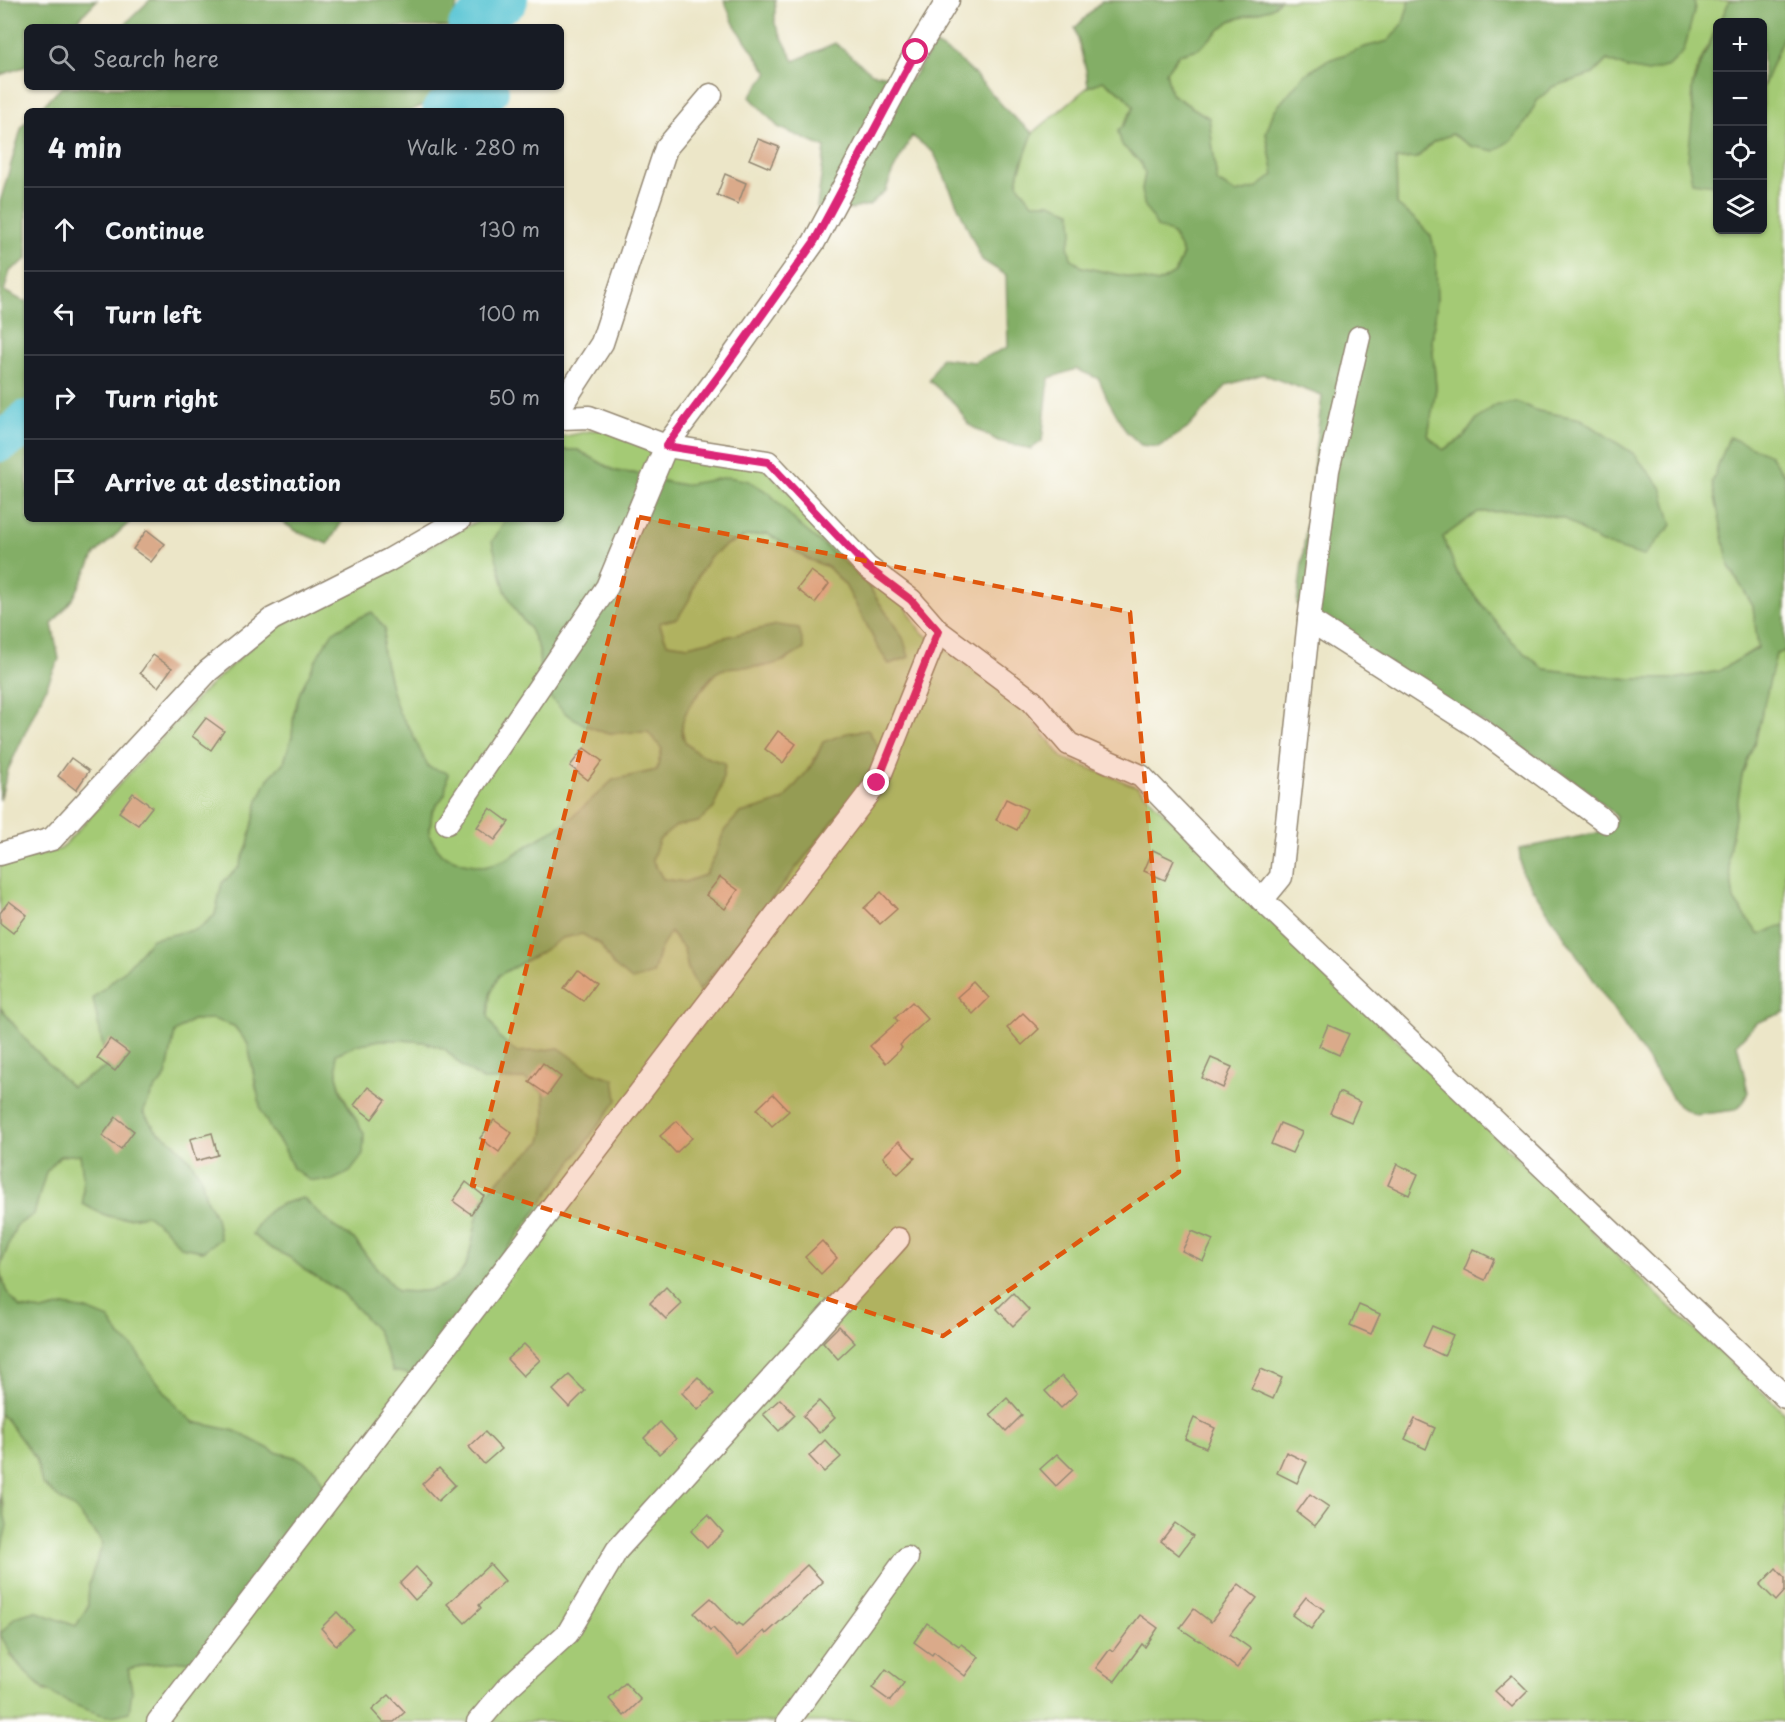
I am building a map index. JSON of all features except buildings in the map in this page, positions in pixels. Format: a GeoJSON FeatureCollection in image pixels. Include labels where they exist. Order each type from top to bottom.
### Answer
{"type":"FeatureCollection","features":[{"type":"Feature","properties":{"kind":"lane"},"geometry":{"type":"LineString","coordinates":[[447,823],[607,587],[666,446],[814,242],[916,52],[948,0]]}},
{"type":"Feature","properties":{"kind":"lane"},"geometry":{"type":"LineString","coordinates":[[564,401],[602,343],[666,148],[711,95]]}},
{"type":"Feature","properties":{"kind":"lane"},"geometry":{"type":"LineString","coordinates":[[1262,900],[1281,877],[1308,620],[1328,470],[1359,337]]}},
{"type":"Feature","properties":{"kind":"lane"},"geometry":{"type":"LineString","coordinates":[[564,418],[589,417],[666,446],[768,462],[867,567],[911,600],[938,631],[1032,700],[1069,744],[1141,776],[1262,900],[1785,1397]]}},
{"type":"Feature","properties":{"kind":"lane"},"geometry":{"type":"LineString","coordinates":[[0,854],[52,839],[208,671],[272,619],[389,560],[455,522]]}},
{"type":"Feature","properties":{"kind":"lane"},"geometry":{"type":"LineString","coordinates":[[1308,620],[1480,729],[1606,822]]}},
{"type":"Feature","properties":{"kind":"lane"},"geometry":{"type":"LineString","coordinates":[[158,1722],[877,783],[938,631]]}},
{"type":"Feature","properties":{"kind":"lane"},"geometry":{"type":"LineString","coordinates":[[478,1722],[507,1688],[568,1633],[617,1550],[898,1239]]}},
{"type":"Feature","properties":{"kind":"lane"},"geometry":{"type":"LineString","coordinates":[[788,1722],[907,1558]]}},
{"type":"Feature","properties":{"kind":"highlighted area"},"geometry":{"type":"Polygon","coordinates":[[[639,517],[1130,612],[1179,1172],[943,1336],[472,1185],[639,517]]]}},
{"type":"Feature","properties":{"kind":"green space"},"geometry":{"type":"Polygon","coordinates":[[[0,0],[97,0],[74,24],[24,24],[24,67],[0,75],[0,0]]]}},
{"type":"Feature","properties":{"kind":"green space"},"geometry":{"type":"Polygon","coordinates":[[[150,0],[460,0],[452,18],[452,24],[125,24],[150,0]]]}},
{"type":"Feature","properties":{"kind":"green space"},"geometry":{"type":"Polygon","coordinates":[[[724,0],[775,0],[775,24],[794,61],[835,43],[872,73],[911,80],[935,45],[955,56],[1010,114],[1033,133],[1017,183],[1032,203],[1050,203],[1071,211],[1073,231],[1068,246],[1071,258],[1082,267],[1158,283],[1175,273],[1183,254],[1173,234],[1157,227],[1144,204],[1142,189],[1145,174],[1141,163],[1122,145],[1118,131],[1134,107],[1122,93],[1103,81],[1088,87],[1075,28],[1102,1],[1280,0],[1272,8],[1230,21],[1198,49],[1179,54],[1166,72],[1171,94],[1209,118],[1217,182],[1236,193],[1256,188],[1274,175],[1266,133],[1274,111],[1304,75],[1326,61],[1388,41],[1403,24],[1410,0],[1694,0],[1695,7],[1684,51],[1669,66],[1648,72],[1627,68],[1607,60],[1593,74],[1552,87],[1537,101],[1526,122],[1512,139],[1495,151],[1471,146],[1452,134],[1433,142],[1417,158],[1396,159],[1397,205],[1431,236],[1436,256],[1437,299],[1432,341],[1436,388],[1428,436],[1443,450],[1463,438],[1476,420],[1494,406],[1516,402],[1538,411],[1581,419],[1634,454],[1661,487],[1672,525],[1643,556],[1599,542],[1563,518],[1521,511],[1478,512],[1443,537],[1458,575],[1512,642],[1544,669],[1630,679],[1675,679],[1719,671],[1758,648],[1753,606],[1729,566],[1712,482],[1729,437],[1770,455],[1785,476],[1785,651],[1776,654],[1756,738],[1742,775],[1728,858],[1734,900],[1759,935],[1785,925],[1785,1012],[1756,1023],[1737,1044],[1748,1092],[1743,1103],[1735,1110],[1696,1115],[1678,1106],[1522,873],[1519,849],[1611,830],[1616,816],[1583,787],[1297,604],[1322,396],[1263,374],[1227,385],[1187,429],[1158,447],[1141,445],[1126,431],[1099,379],[1076,369],[1049,378],[1042,441],[1031,449],[998,441],[969,425],[956,405],[929,380],[941,358],[974,362],[1008,347],[1006,275],[982,260],[934,153],[912,136],[892,173],[886,190],[869,205],[848,210],[817,207],[825,148],[778,127],[750,97],[768,73],[734,24],[724,0]]]}},
{"type":"Feature","properties":{"kind":"green space"},"geometry":{"type":"Polygon","coordinates":[[[1280,0],[1410,0],[1403,24],[1388,42],[1365,47],[1266,133],[1274,175],[1256,188],[1236,193],[1217,182],[1209,118],[1171,94],[1166,72],[1179,54],[1198,49],[1230,21],[1272,8],[1280,0]]]}},
{"type":"Feature","properties":{"kind":"green space"},"geometry":{"type":"Polygon","coordinates":[[[1694,0],[1730,0],[1722,18],[1713,18],[1713,35],[1699,64],[1692,88],[1695,123],[1713,185],[1713,234],[1767,234],[1767,77],[1785,32],[1785,476],[1770,455],[1729,566],[1753,606],[1758,647],[1719,672],[1675,679],[1630,679],[1544,669],[1512,642],[1458,575],[1443,537],[1478,512],[1521,511],[1563,518],[1599,542],[1661,487],[1634,455],[1581,419],[1538,411],[1516,402],[1476,420],[1463,438],[1443,450],[1428,435],[1436,388],[1432,341],[1437,299],[1416,220],[1397,205],[1396,159],[1417,158],[1433,142],[1452,134],[1471,146],[1526,122],[1537,101],[1552,87],[1593,74],[1607,60],[1627,68],[1695,7],[1694,0]]]}},
{"type":"Feature","properties":{"kind":"green space"},"geometry":{"type":"Polygon","coordinates":[[[1730,0],[1785,0],[1785,32],[1767,77],[1767,18],[1722,18],[1730,0]]]}},
{"type":"Feature","properties":{"kind":"green space"},"geometry":{"type":"Polygon","coordinates":[[[1713,36],[1713,185],[1692,182],[1688,160],[1693,110],[1692,88],[1713,36]]]}},
{"type":"Feature","properties":{"kind":"green space"},"geometry":{"type":"Polygon","coordinates":[[[1103,81],[1122,93],[1134,107],[1118,131],[1122,145],[1141,162],[1145,174],[1142,189],[1157,227],[1173,234],[1183,254],[1175,273],[1158,283],[1082,267],[1070,258],[1068,246],[1073,231],[1050,203],[1032,204],[1017,183],[1033,133],[1088,87],[1103,81]]]}},
{"type":"Feature","properties":{"kind":"green space"},"geometry":{"type":"Polygon","coordinates":[[[59,90],[453,90],[417,108],[40,108],[59,90]]]}},
{"type":"Feature","properties":{"kind":"green space"},"geometry":{"type":"Polygon","coordinates":[[[24,124],[24,261],[10,271],[4,291],[24,301],[24,522],[130,522],[95,554],[74,597],[52,624],[59,659],[8,770],[0,800],[0,202],[24,124]]]}},
{"type":"Feature","properties":{"kind":"green space"},"geometry":{"type":"Polygon","coordinates":[[[600,429],[762,466],[905,605],[920,631],[1019,703],[1063,758],[1138,787],[1671,1308],[1785,1413],[1785,1722],[0,1722],[0,1550],[4,1505],[0,1494],[0,1414],[36,1459],[42,1483],[76,1510],[103,1543],[89,1583],[88,1606],[76,1627],[35,1611],[10,1655],[45,1691],[132,1691],[128,1669],[194,1659],[298,1458],[275,1452],[235,1431],[194,1422],[178,1409],[135,1349],[120,1336],[109,1319],[64,1306],[42,1311],[20,1308],[6,1291],[0,1267],[16,1226],[34,1214],[46,1172],[60,1156],[80,1154],[83,1203],[113,1217],[128,1218],[147,1215],[165,1229],[181,1247],[202,1251],[220,1239],[216,1218],[206,1199],[201,1177],[190,1160],[174,1143],[156,1130],[143,1112],[152,1093],[166,1076],[175,1032],[192,1020],[213,1019],[234,1026],[248,1044],[256,1088],[271,1130],[284,1148],[293,1168],[364,1134],[343,1095],[337,1076],[336,1054],[356,1045],[380,1040],[424,1042],[445,1049],[463,1067],[525,1079],[544,1093],[545,1119],[542,1138],[539,1144],[505,1173],[487,1194],[479,1211],[472,1245],[463,1270],[444,1285],[422,1291],[397,1291],[354,1239],[334,1227],[303,1198],[272,1209],[262,1218],[252,1234],[343,1293],[378,1331],[393,1371],[614,1079],[593,1072],[559,1048],[516,1052],[499,1037],[488,1016],[490,995],[499,975],[562,938],[582,934],[600,944],[613,965],[653,974],[659,952],[669,932],[684,949],[688,969],[700,991],[863,783],[878,769],[823,742],[805,774],[787,797],[771,805],[740,813],[705,875],[685,882],[663,879],[652,860],[659,839],[676,826],[698,822],[714,808],[725,764],[704,758],[685,743],[681,724],[689,705],[719,670],[740,666],[762,667],[784,661],[804,649],[777,625],[688,646],[667,643],[659,622],[689,600],[697,578],[709,558],[726,545],[746,536],[769,534],[808,559],[828,567],[845,585],[889,664],[909,657],[890,619],[865,581],[799,525],[769,493],[705,482],[683,485],[639,474],[615,471],[578,450],[564,450],[564,436],[600,429]]]}},
{"type":"Feature","properties":{"kind":"green space"},"geometry":{"type":"Polygon","coordinates":[[[564,450],[578,450],[615,471],[639,474],[683,485],[728,477],[749,481],[769,493],[799,525],[865,581],[903,638],[909,657],[889,664],[845,585],[828,567],[808,559],[768,534],[746,536],[726,545],[709,558],[678,618],[659,623],[667,643],[688,646],[777,625],[799,628],[804,649],[773,664],[726,668],[708,680],[689,706],[682,729],[689,746],[698,753],[725,763],[721,787],[714,808],[698,822],[676,826],[659,840],[652,860],[663,879],[685,882],[705,875],[724,831],[740,813],[783,800],[814,763],[823,742],[847,733],[868,730],[879,748],[878,769],[863,783],[699,991],[688,969],[684,949],[670,932],[659,952],[653,974],[632,980],[613,965],[600,944],[582,934],[562,938],[499,975],[490,995],[488,1016],[499,1037],[516,1052],[559,1048],[593,1072],[614,1079],[617,1100],[415,1375],[393,1371],[377,1331],[343,1293],[252,1234],[262,1218],[272,1209],[303,1198],[334,1227],[354,1239],[397,1291],[429,1290],[444,1285],[458,1276],[466,1263],[479,1211],[487,1194],[505,1173],[540,1143],[544,1126],[544,1093],[525,1079],[483,1080],[463,1067],[445,1049],[424,1042],[380,1040],[356,1045],[336,1054],[337,1076],[342,1095],[364,1134],[363,1155],[350,1172],[331,1181],[309,1180],[293,1168],[284,1148],[261,1111],[248,1044],[234,1026],[213,1019],[192,1020],[175,1032],[166,1076],[152,1093],[143,1113],[156,1130],[174,1143],[190,1160],[201,1177],[206,1199],[216,1218],[220,1239],[203,1251],[181,1247],[165,1229],[147,1215],[120,1218],[107,1216],[92,1209],[83,1204],[80,1154],[60,1156],[46,1172],[34,1214],[16,1226],[0,1267],[0,1007],[26,1040],[71,1087],[107,1067],[93,998],[124,971],[152,939],[198,929],[215,915],[222,883],[239,867],[248,845],[258,801],[268,779],[284,762],[292,737],[294,713],[300,692],[332,633],[372,612],[385,629],[382,649],[399,713],[410,729],[428,767],[448,773],[445,794],[432,812],[429,835],[441,854],[463,863],[485,867],[507,859],[565,824],[613,780],[657,770],[662,749],[648,732],[605,733],[565,713],[549,696],[540,672],[539,649],[530,629],[516,611],[505,590],[492,542],[504,522],[564,522],[564,450]]]}},
{"type":"Feature","properties":{"kind":"green space"},"geometry":{"type":"Polygon","coordinates":[[[282,522],[342,522],[328,544],[298,532],[282,522]]]}},
{"type":"Feature","properties":{"kind":"green space"},"geometry":{"type":"Polygon","coordinates":[[[475,522],[505,522],[498,564],[505,590],[516,611],[530,629],[539,649],[540,672],[605,733],[648,732],[662,748],[657,770],[613,780],[565,824],[507,859],[485,867],[463,863],[441,854],[429,835],[432,812],[445,794],[399,713],[382,649],[385,629],[371,613],[311,673],[300,692],[294,713],[292,737],[284,762],[268,779],[258,801],[248,845],[239,867],[222,883],[215,915],[198,929],[152,940],[124,971],[93,998],[107,1067],[71,1087],[26,1040],[0,1007],[0,865],[61,849],[200,695],[266,633],[475,522]]]}},
{"type":"Feature","properties":{"kind":"green space"},"geometry":{"type":"Polygon","coordinates":[[[1785,651],[1785,925],[1759,935],[1734,900],[1728,858],[1742,775],[1756,738],[1776,654],[1785,651]]]}},
{"type":"Feature","properties":{"kind":"green space"},"geometry":{"type":"Polygon","coordinates":[[[0,1271],[6,1291],[20,1308],[42,1311],[64,1306],[87,1310],[109,1319],[120,1336],[135,1349],[148,1370],[178,1408],[193,1422],[235,1431],[275,1452],[298,1458],[316,1470],[327,1491],[194,1660],[149,1664],[128,1669],[132,1691],[129,1712],[113,1716],[102,1715],[47,1691],[16,1661],[0,1634],[15,1617],[35,1611],[76,1626],[88,1606],[89,1583],[103,1543],[76,1510],[42,1483],[36,1459],[0,1414],[0,1271]]]}},
{"type":"Feature","properties":{"kind":"green space"},"geometry":{"type":"Polygon","coordinates":[[[0,1494],[7,1525],[0,1550],[0,1494]]]}},
{"type":"Feature","properties":{"kind":"waterway"},"geometry":{"type":"LineString","coordinates":[[473,24],[489,10],[507,0]]}},
{"type":"Feature","properties":{"kind":"waterway"},"geometry":{"type":"LineString","coordinates":[[450,108],[488,90]]}},
{"type":"Feature","properties":{"kind":"waterway"},"geometry":{"type":"LineString","coordinates":[[0,441],[24,424]]}},
{"type":"Feature","properties":{"kind":"route"},"geometry":{"type":"LineString","coordinates":[[877,783],[938,631],[911,600],[867,567],[768,462],[666,446],[814,242],[916,52]]}}]}
